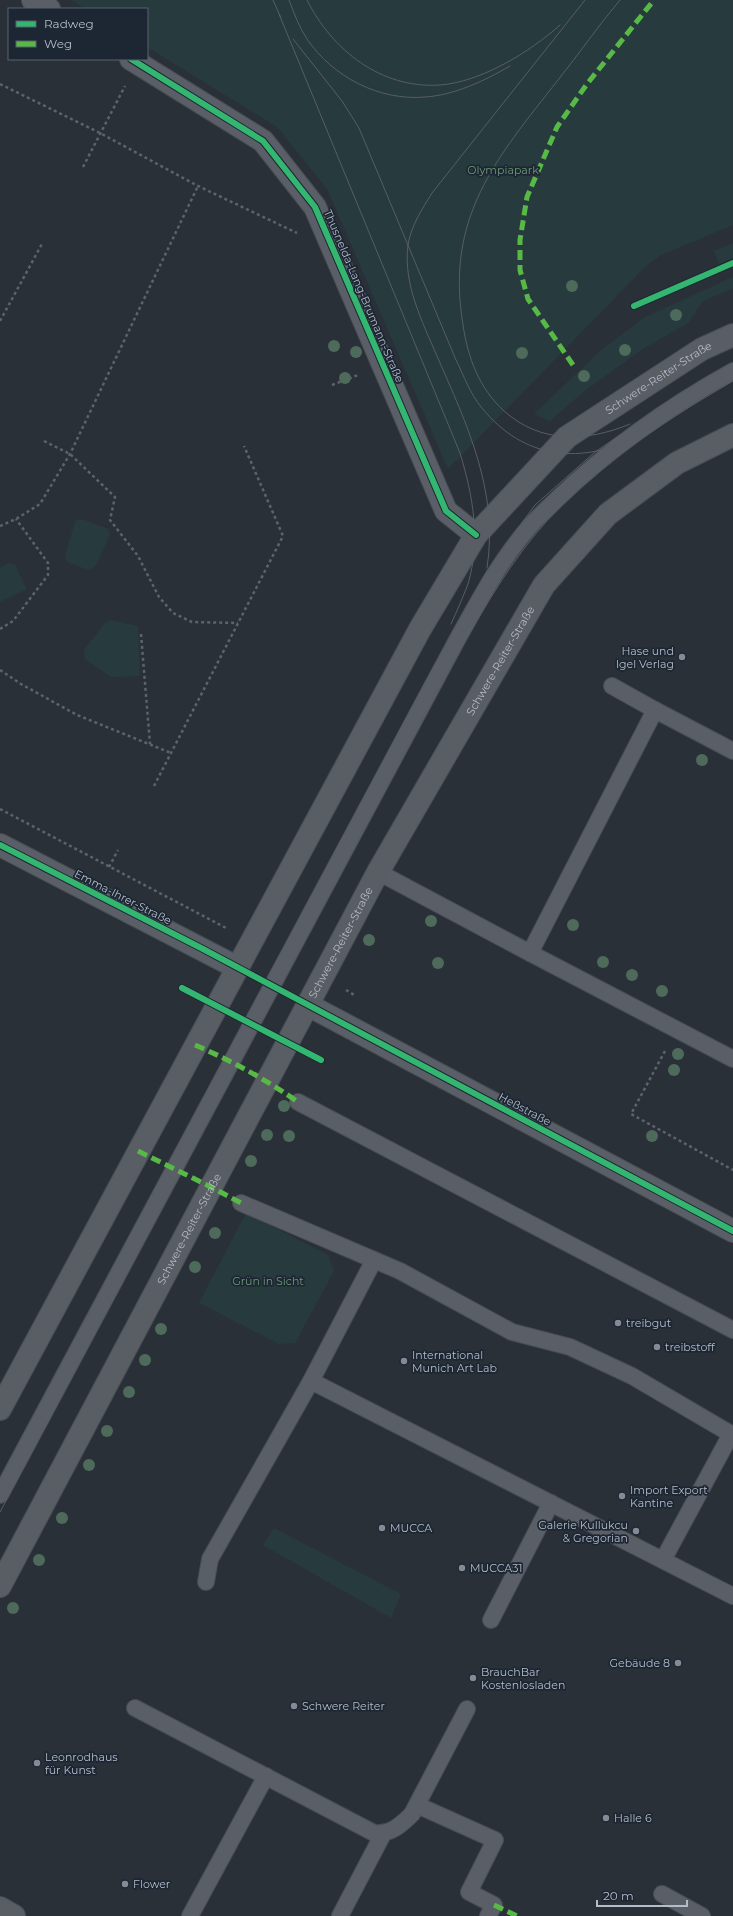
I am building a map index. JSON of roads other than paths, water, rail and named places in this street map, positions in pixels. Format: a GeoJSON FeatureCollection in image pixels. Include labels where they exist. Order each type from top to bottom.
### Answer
{"type":"FeatureCollection","features":[{"type":"Feature","properties":{"kind":"main road","name":"Schwere-Reiter-Straße"},"geometry":{"type":"LineString","coordinates":[[0,1409],[236,967],[420,629],[476,535],[567,437],[702,349],[733,335]]}},
{"type":"Feature","properties":{"kind":"main road","name":"Schwere-Reiter-Straße"},"geometry":{"type":"LineString","coordinates":[[0,1586],[378,872],[544,585],[608,514],[677,463],[733,435]]}},
{"type":"Feature","properties":{"kind":"main road"},"geometry":{"type":"LineString","coordinates":[[0,1908],[14,1916]]}},
{"type":"Feature","properties":{"kind":"street"},"geometry":{"type":"LineString","coordinates":[[33,0],[46,8]]}},
{"type":"Feature","properties":{"kind":"street","name":"Thusnelda-Lang-Brumann-Straße"},"geometry":{"type":"LineString","coordinates":[[134,61],[263,141],[315,207],[446,511],[476,535]]}},
{"type":"Feature","properties":{"kind":"street","name":"Emma-Ihrer-Straße"},"geometry":{"type":"LineString","coordinates":[[0,845],[236,967]]}},
{"type":"Feature","properties":{"kind":"street","name":"Heßstraße"},"geometry":{"type":"LineString","coordinates":[[308,1005],[733,1231]]}},
{"type":"Feature","properties":{"kind":"lane"},"geometry":{"type":"LineString","coordinates":[[0,1495],[457,640],[506,556],[531,524],[571,486],[603,459],[653,421],[698,391],[733,371]]}},
{"type":"Feature","properties":{"kind":"lane"},"geometry":{"type":"LineString","coordinates":[[612,686],[733,751]]}},
{"type":"Feature","properties":{"kind":"lane"},"geometry":{"type":"LineString","coordinates":[[530,953],[655,710]]}},
{"type":"Feature","properties":{"kind":"lane"},"geometry":{"type":"LineString","coordinates":[[378,872],[733,1059]]}},
{"type":"Feature","properties":{"kind":"lane"},"geometry":{"type":"LineString","coordinates":[[298,1102],[733,1330]]}},
{"type":"Feature","properties":{"kind":"lane"},"geometry":{"type":"LineString","coordinates":[[241,1203],[400,1271],[512,1332],[570,1347],[632,1376],[732,1434],[663,1560]]}},
{"type":"Feature","properties":{"kind":"lane"},"geometry":{"type":"LineString","coordinates":[[206,1582],[210,1559],[311,1381],[374,1260]]}},
{"type":"Feature","properties":{"kind":"lane"},"geometry":{"type":"LineString","coordinates":[[311,1381],[733,1596]]}},
{"type":"Feature","properties":{"kind":"lane"},"geometry":{"type":"LineString","coordinates":[[491,1620],[551,1503]]}},
{"type":"Feature","properties":{"kind":"lane"},"geometry":{"type":"LineString","coordinates":[[135,1708],[374,1833],[383,1834],[403,1824],[412,1814],[467,1709]]}},
{"type":"Feature","properties":{"kind":"lane"},"geometry":{"type":"LineString","coordinates":[[190,1916],[266,1776]]}},
{"type":"Feature","properties":{"kind":"lane"},"geometry":{"type":"LineString","coordinates":[[417,1805],[495,1840],[470,1892],[494,1906],[488,1916]]}},
{"type":"Feature","properties":{"kind":"lane"},"geometry":{"type":"LineString","coordinates":[[340,1916],[383,1834]]}},
{"type":"Feature","properties":{"kind":"lane"},"geometry":{"type":"LineString","coordinates":[[662,1894],[702,1916]]}},
{"type":"Feature","properties":{"kind":"tram line"},"geometry":{"type":"LineString","coordinates":[[273,0],[281,18]]}},
{"type":"Feature","properties":{"kind":"tram line"},"geometry":{"type":"LineString","coordinates":[[289,0],[302,30],[318,53],[330,65],[344,75],[358,84],[374,90],[391,95],[408,97],[436,96],[469,86],[510,66]]}},
{"type":"Feature","properties":{"kind":"tram line"},"geometry":{"type":"LineString","coordinates":[[307,0],[317,18],[330,35],[361,63],[379,73],[418,85],[456,83],[488,72],[520,55],[560,25]]}},
{"type":"Feature","properties":{"kind":"tram line"},"geometry":{"type":"LineString","coordinates":[[487,568],[490,540],[488,512],[478,459],[459,407],[425,329],[415,302],[408,274],[407,260],[409,238],[414,224],[432,193],[585,0]]}},
{"type":"Feature","properties":{"kind":"tram line"},"geometry":{"type":"LineString","coordinates":[[620,0],[514,136],[480,192],[469,221],[462,252],[459,287],[465,337],[472,361],[481,382],[495,402],[504,411],[518,422],[533,429],[565,437],[597,434],[630,424]]}},
{"type":"Feature","properties":{"kind":"tram line"},"geometry":{"type":"LineString","coordinates":[[279,14],[460,453],[465,469],[474,518],[474,551],[468,584],[451,624]]}},
{"type":"Feature","properties":{"kind":"tram line"},"geometry":{"type":"LineString","coordinates":[[293,39],[342,101],[359,128],[456,360],[471,391],[482,408],[498,425],[516,438],[535,447],[555,452],[575,454],[596,451],[618,445],[639,436]]}},
{"type":"Feature","properties":{"kind":"tram line"},"geometry":{"type":"LineString","coordinates":[[0,1480],[427,679],[487,571],[535,505],[595,452],[682,394],[733,363]]}},
{"type":"Feature","properties":{"kind":"tram line"},"geometry":{"type":"LineString","coordinates":[[0,1512],[440,685],[502,579],[526,546],[547,521],[570,497],[595,475],[648,434],[733,381]]}},
{"type":"Feature","properties":{"kind":"tram line"},"geometry":{"type":"LineString","coordinates":[[460,641],[477,604],[482,586]]}},
{"type":"Feature","properties":{"kind":"place","name":"Hase und Igel Verlag"},"geometry":{"type":"Point","coordinates":[682,657]}},
{"type":"Feature","properties":{"kind":"place","name":"treibgut"},"geometry":{"type":"Point","coordinates":[618,1323]}},
{"type":"Feature","properties":{"kind":"place","name":"treibstoff"},"geometry":{"type":"Point","coordinates":[657,1347]}},
{"type":"Feature","properties":{"kind":"place","name":"International Munich Art Lab"},"geometry":{"type":"Point","coordinates":[404,1361]}},
{"type":"Feature","properties":{"kind":"place","name":"Import Export Kantine"},"geometry":{"type":"Point","coordinates":[622,1496]}},
{"type":"Feature","properties":{"kind":"place","name":"MUCCA"},"geometry":{"type":"Point","coordinates":[382,1528]}},
{"type":"Feature","properties":{"kind":"place","name":"Galerie Kullukcu & Gregorian"},"geometry":{"type":"Point","coordinates":[636,1531]}},
{"type":"Feature","properties":{"kind":"place","name":"MUCCA31"},"geometry":{"type":"Point","coordinates":[462,1568]}},
{"type":"Feature","properties":{"kind":"place","name":"Gebäude 8"},"geometry":{"type":"Point","coordinates":[678,1663]}},
{"type":"Feature","properties":{"kind":"place","name":"BrauchBar Kostenlosladen"},"geometry":{"type":"Point","coordinates":[473,1678]}},
{"type":"Feature","properties":{"kind":"place","name":"Schwere Reiter"},"geometry":{"type":"Point","coordinates":[294,1706]}},
{"type":"Feature","properties":{"kind":"place","name":"Leonrodhaus für Kunst"},"geometry":{"type":"Point","coordinates":[37,1763]}},
{"type":"Feature","properties":{"kind":"place","name":"Halle 6"},"geometry":{"type":"Point","coordinates":[606,1818]}},
{"type":"Feature","properties":{"kind":"place","name":"Flower"},"geometry":{"type":"Point","coordinates":[125,1884]}},
{"type":"Feature","properties":{"kind":"park label","name":"Olympiapark"},"geometry":{"type":"Point","coordinates":[503,170]}},
{"type":"Feature","properties":{"kind":"park label","name":"Grün in Sicht"},"geometry":{"type":"Point","coordinates":[268,1281]}}]}
